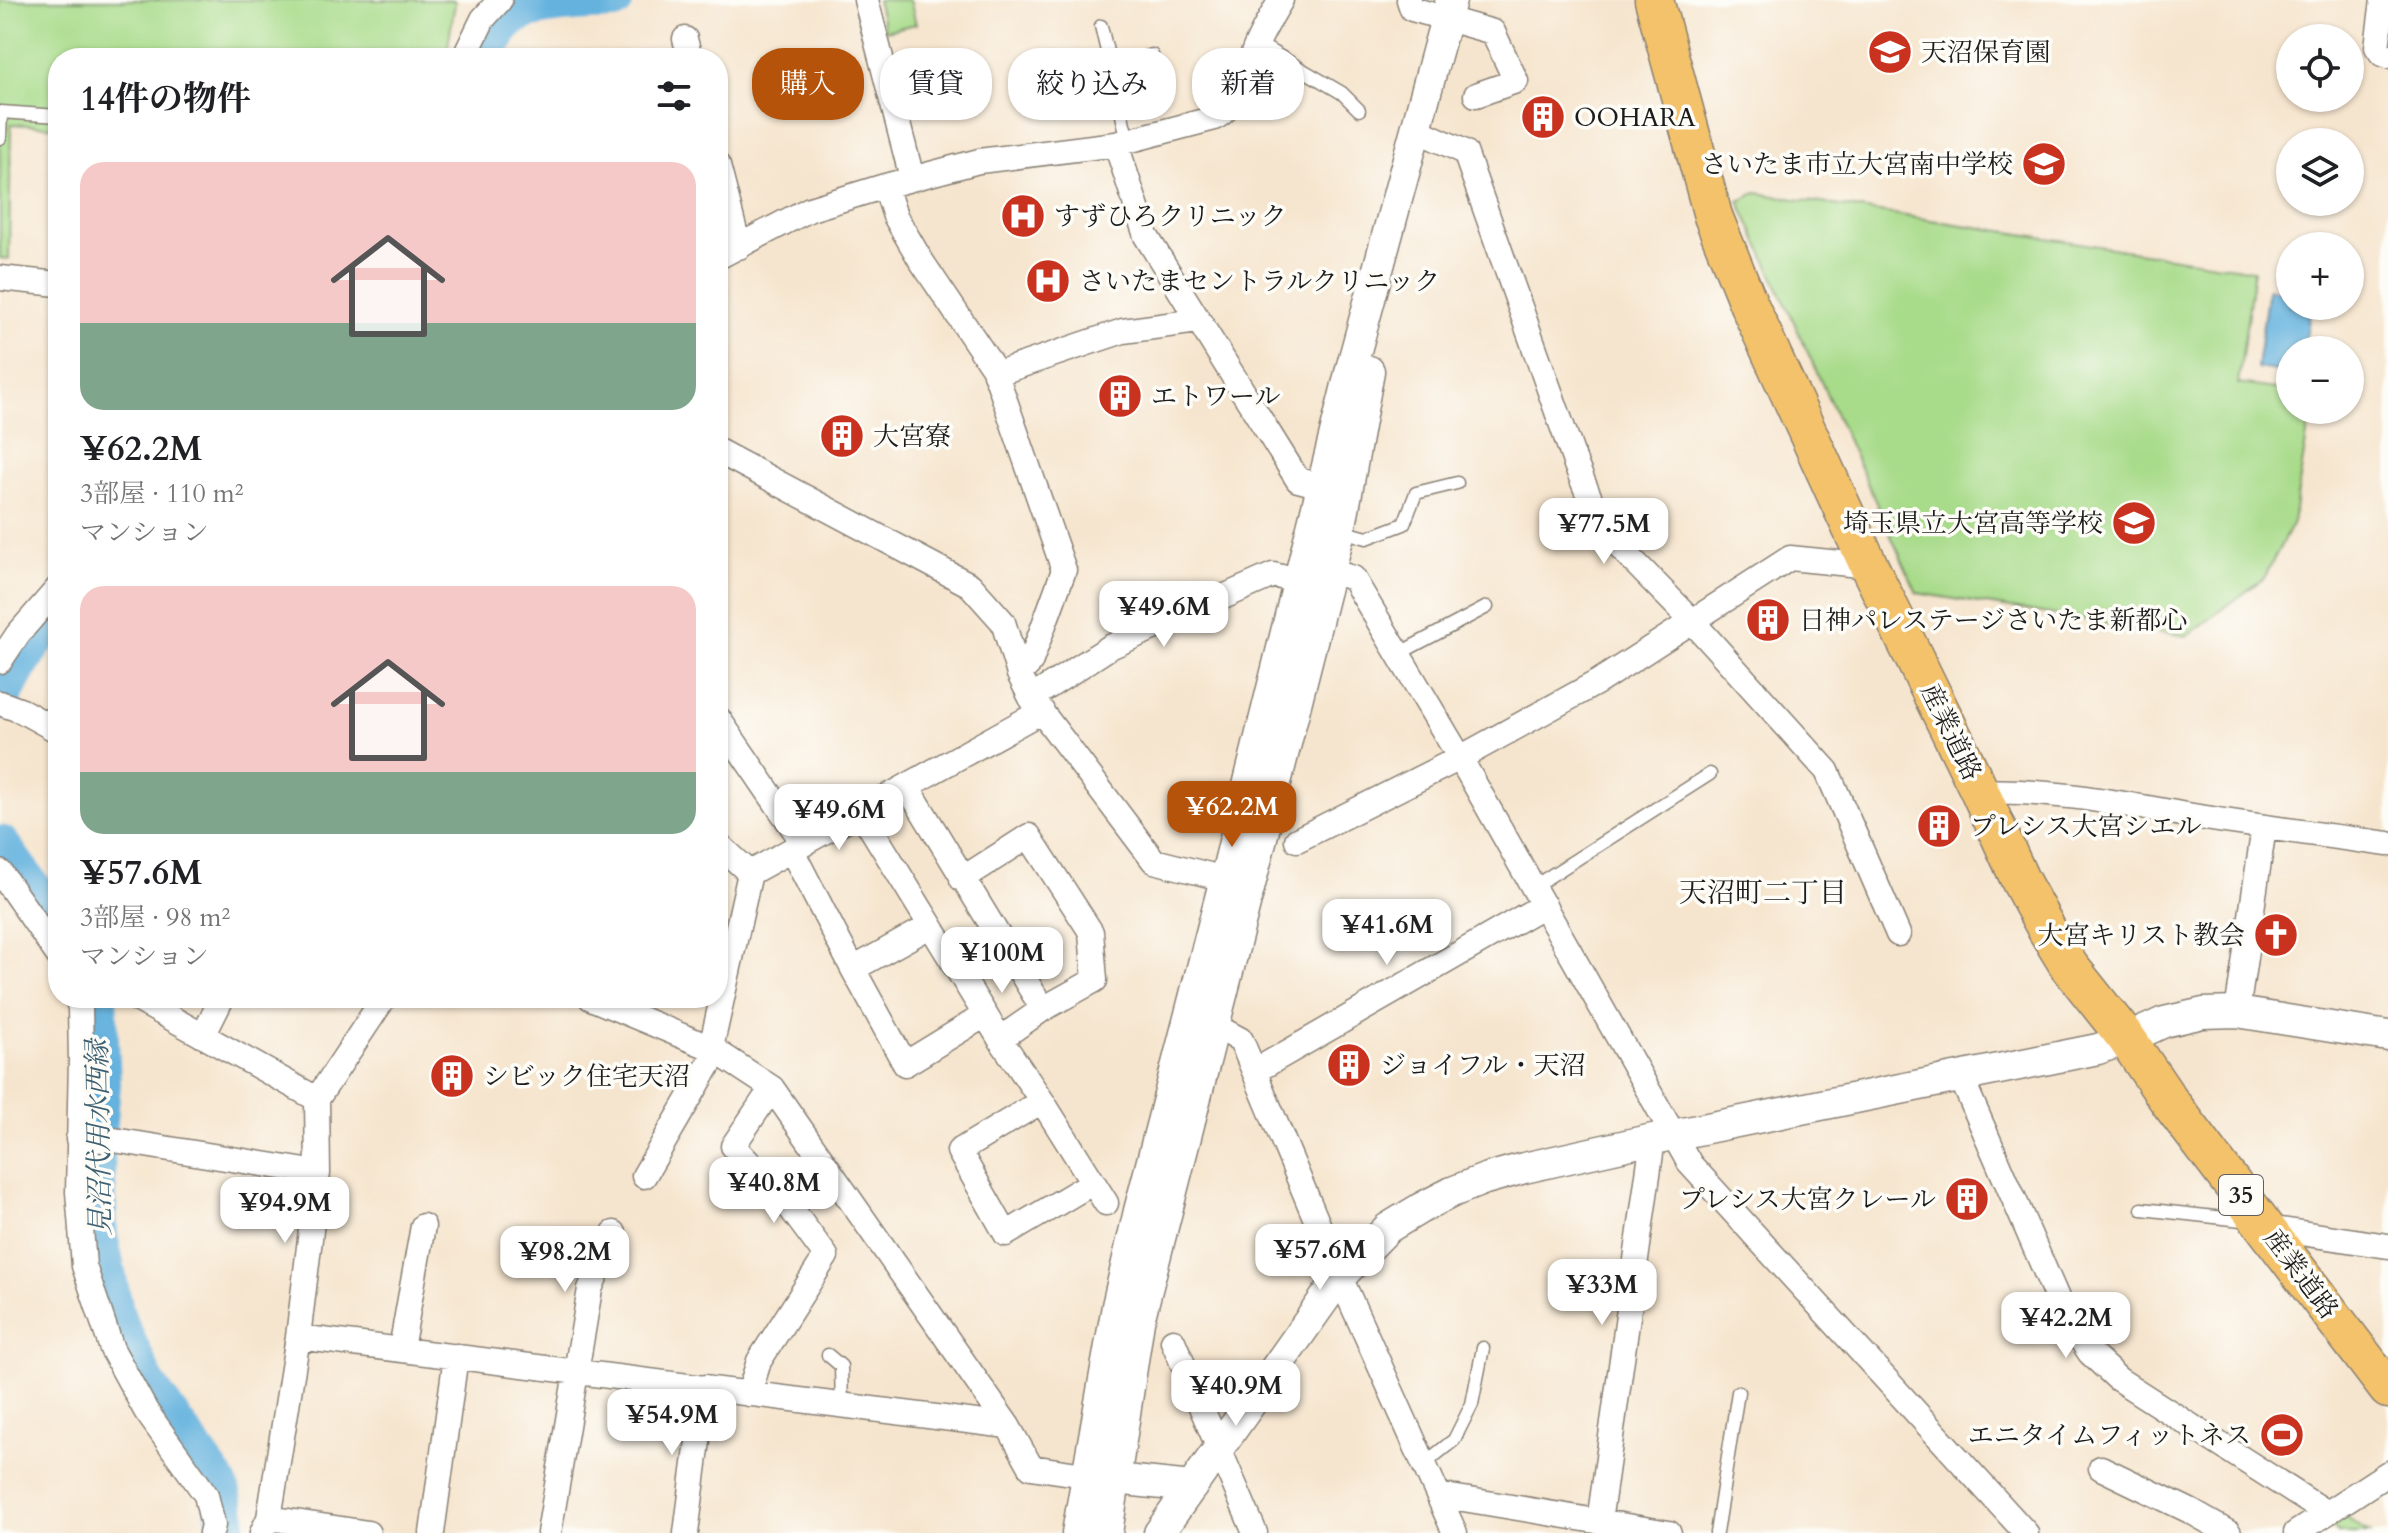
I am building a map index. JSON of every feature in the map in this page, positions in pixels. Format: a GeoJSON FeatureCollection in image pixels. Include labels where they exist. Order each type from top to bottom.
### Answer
{"type":"FeatureCollection","features":[{"type":"Feature","properties":{"kind":"main road","name":"産業道路"},"geometry":{"type":"LineString","coordinates":[[1654,0],[1713,216],[1787,392],[2020,880],[2047,930],[2086,989],[2127,1039],[2169,1101],[2388,1389]]}},
{"type":"Feature","properties":{"kind":"street"},"geometry":{"type":"LineString","coordinates":[[469,48],[483,19],[500,0]]}},
{"type":"Feature","properties":{"kind":"street"},"geometry":{"type":"LineString","coordinates":[[866,0],[912,178]]}},
{"type":"Feature","properties":{"kind":"street"},"geometry":{"type":"LineString","coordinates":[[728,252],[810,209],[912,178],[979,161],[1122,142],[1215,118],[1234,101],[1257,43],[1281,0]]}},
{"type":"Feature","properties":{"kind":"street"},"geometry":{"type":"LineString","coordinates":[[1409,0],[1412,9],[1449,10],[1493,32],[1516,81],[1476,95]]}},
{"type":"Feature","properties":{"kind":"street"},"geometry":{"type":"LineString","coordinates":[[2383,0],[2377,47],[2388,56]]}},
{"type":"Feature","properties":{"kind":"street"},"geometry":{"type":"LineString","coordinates":[[1107,1533],[1100,1477],[1117,1306],[1355,353],[1449,10]]}},
{"type":"Feature","properties":{"kind":"street"},"geometry":{"type":"LineString","coordinates":[[1417,130],[1465,152],[1576,465],[1603,530],[1691,620],[1827,771],[1898,934]]}},
{"type":"Feature","properties":{"kind":"street"},"geometry":{"type":"LineString","coordinates":[[1122,142],[1146,236],[1298,480],[1321,486]]}},
{"type":"Feature","properties":{"kind":"street"},"geometry":{"type":"LineString","coordinates":[[1077,1533],[1100,1477],[1340,531],[1404,173]]}},
{"type":"Feature","properties":{"kind":"street"},"geometry":{"type":"LineString","coordinates":[[885,186],[895,216],[920,259],[995,374],[1064,570],[1030,663],[1019,674]]}},
{"type":"Feature","properties":{"kind":"street"},"geometry":{"type":"LineString","coordinates":[[0,278],[48,283]]}},
{"type":"Feature","properties":{"kind":"street"},"geometry":{"type":"LineString","coordinates":[[995,374],[1123,331],[1198,321]]}},
{"type":"Feature","properties":{"kind":"street"},"geometry":{"type":"LineString","coordinates":[[728,456],[970,585],[1003,622],[1019,674],[1037,705],[1154,861],[1225,879]]}},
{"type":"Feature","properties":{"kind":"street"},"geometry":{"type":"LineString","coordinates":[[1297,840],[1460,758],[1598,682],[1790,558],[1869,566]]}},
{"type":"Feature","properties":{"kind":"street"},"geometry":{"type":"LineString","coordinates":[[1329,571],[1353,578],[1460,758],[1538,896],[1663,1137],[2026,1533]]}},
{"type":"Feature","properties":{"kind":"street"},"geometry":{"type":"LineString","coordinates":[[750,873],[907,786],[1037,705],[1110,647],[1273,575],[1298,581]]}},
{"type":"Feature","properties":{"kind":"street"},"geometry":{"type":"LineString","coordinates":[[0,661],[18,634],[48,600]]}},
{"type":"Feature","properties":{"kind":"street"},"geometry":{"type":"LineString","coordinates":[[11,707],[48,726]]}},
{"type":"Feature","properties":{"kind":"street"},"geometry":{"type":"LineString","coordinates":[[728,734],[798,848],[853,969],[905,1064],[985,1015]]}},
{"type":"Feature","properties":{"kind":"street"},"geometry":{"type":"LineString","coordinates":[[907,786],[1043,1009]]}},
{"type":"Feature","properties":{"kind":"street"},"geometry":{"type":"LineString","coordinates":[[1980,792],[2016,791],[2093,800],[2388,844]]}},
{"type":"Feature","properties":{"kind":"street"},"geometry":{"type":"LineString","coordinates":[[861,812],[985,1015],[1042,1101],[1099,1193],[1006,1234],[959,1151],[1042,1101]]}},
{"type":"Feature","properties":{"kind":"street"},"geometry":{"type":"LineString","coordinates":[[2237,1012],[2264,827]]}},
{"type":"Feature","properties":{"kind":"street"},"geometry":{"type":"LineString","coordinates":[[962,879],[1029,836],[1091,932],[1095,980],[1043,1009],[1000,1039]]}},
{"type":"Feature","properties":{"kind":"street"},"geometry":{"type":"LineString","coordinates":[[728,853],[750,873]]}},
{"type":"Feature","properties":{"kind":"street"},"geometry":{"type":"LineString","coordinates":[[0,872],[48,941]]}},
{"type":"Feature","properties":{"kind":"street"},"geometry":{"type":"LineString","coordinates":[[728,981],[750,873]]}},
{"type":"Feature","properties":{"kind":"street"},"geometry":{"type":"LineString","coordinates":[[1255,1071],[1538,896]]}},
{"type":"Feature","properties":{"kind":"street"},"geometry":{"type":"LineString","coordinates":[[853,969],[930,926]]}},
{"type":"Feature","properties":{"kind":"street"},"geometry":{"type":"LineString","coordinates":[[80,1008],[78,1192],[84,1266],[112,1349],[146,1411],[206,1495],[213,1525],[211,1533]]}},
{"type":"Feature","properties":{"kind":"street"},"geometry":{"type":"LineString","coordinates":[[153,1008],[317,1099]]}},
{"type":"Feature","properties":{"kind":"street"},"geometry":{"type":"LineString","coordinates":[[203,1036],[217,1008]]}},
{"type":"Feature","properties":{"kind":"street"},"geometry":{"type":"LineString","coordinates":[[368,1533],[266,1525],[298,1337],[318,1173],[317,1099],[377,1008]]}},
{"type":"Feature","properties":{"kind":"street"},"geometry":{"type":"LineString","coordinates":[[615,1008],[714,1049],[772,1088],[1008,1426],[1031,1467],[1192,1487]]}},
{"type":"Feature","properties":{"kind":"street"},"geometry":{"type":"LineString","coordinates":[[644,1176],[714,1049],[722,1008]]}},
{"type":"Feature","properties":{"kind":"street"},"geometry":{"type":"LineString","coordinates":[[1159,1533],[1340,1277],[1388,1228],[1452,1192],[1524,1168],[1663,1137],[2098,1049],[2164,1022],[2203,1013],[2237,1012],[2388,1036]]}},
{"type":"Feature","properties":{"kind":"street"},"geometry":{"type":"LineString","coordinates":[[1215,1026],[1241,1040],[1340,1277],[1455,1533]]}},
{"type":"Feature","properties":{"kind":"street"},"geometry":{"type":"LineString","coordinates":[[1961,1077],[2064,1314],[2090,1353],[2118,1379],[2325,1512]]}},
{"type":"Feature","properties":{"kind":"street"},"geometry":{"type":"LineString","coordinates":[[749,1394],[759,1361],[826,1256],[783,1198],[733,1146],[772,1088]]}},
{"type":"Feature","properties":{"kind":"street"},"geometry":{"type":"LineString","coordinates":[[1599,1522],[1663,1137]]}},
{"type":"Feature","properties":{"kind":"street"},"geometry":{"type":"LineString","coordinates":[[78,1139],[114,1140],[318,1173]]}},
{"type":"Feature","properties":{"kind":"street"},"geometry":{"type":"LineString","coordinates":[[2265,1225],[2388,1246]]}},
{"type":"Feature","properties":{"kind":"street"},"geometry":{"type":"LineString","coordinates":[[401,1349],[423,1226]]}},
{"type":"Feature","properties":{"kind":"street"},"geometry":{"type":"LineString","coordinates":[[549,1533],[590,1289],[614,1233]]}},
{"type":"Feature","properties":{"kind":"street"},"geometry":{"type":"LineString","coordinates":[[298,1337],[1008,1426]]}},
{"type":"Feature","properties":{"kind":"street"},"geometry":{"type":"LineString","coordinates":[[1173,1341],[1255,1533]]}},
{"type":"Feature","properties":{"kind":"street"},"geometry":{"type":"LineString","coordinates":[[432,1533],[456,1356]]}},
{"type":"Feature","properties":{"kind":"street"},"geometry":{"type":"LineString","coordinates":[[686,1533],[705,1387]]}},
{"type":"Feature","properties":{"kind":"street"},"geometry":{"type":"LineString","coordinates":[[2101,1468],[2229,1533]]}},
{"type":"Feature","properties":{"kind":"street"},"geometry":{"type":"LineString","coordinates":[[2296,1533],[2388,1473]]}},
{"type":"Feature","properties":{"kind":"street"},"geometry":{"type":"LineString","coordinates":[[1439,1495],[1669,1533]]}},
{"type":"Feature","properties":{"kind":"lane"},"geometry":{"type":"LineString","coordinates":[[1101,26],[1106,48]]}},
{"type":"Feature","properties":{"kind":"lane"},"geometry":{"type":"LineString","coordinates":[[1257,43],[1342,93],[1359,110]]}},
{"type":"Feature","properties":{"kind":"lane"},"geometry":{"type":"LineString","coordinates":[[0,138],[1,112],[48,115]]}},
{"type":"Feature","properties":{"kind":"lane"},"geometry":{"type":"LineString","coordinates":[[1119,120],[1122,142]]}},
{"type":"Feature","properties":{"kind":"lane"},"geometry":{"type":"LineString","coordinates":[[1340,531],[1367,538],[1404,524],[1416,493],[1457,483]]}},
{"type":"Feature","properties":{"kind":"lane"},"geometry":{"type":"LineString","coordinates":[[1398,654],[1487,607]]}},
{"type":"Feature","properties":{"kind":"lane"},"geometry":{"type":"LineString","coordinates":[[1538,896],[1710,774]]}},
{"type":"Feature","properties":{"kind":"lane"},"geometry":{"type":"LineString","coordinates":[[2142,1209],[2265,1225]]}},
{"type":"Feature","properties":{"kind":"lane"},"geometry":{"type":"LineString","coordinates":[[1425,1463],[1454,1440],[1472,1404],[1483,1348]]}},
{"type":"Feature","properties":{"kind":"lane"},"geometry":{"type":"LineString","coordinates":[[828,1355],[841,1366],[842,1406]]}},
{"type":"Feature","properties":{"kind":"lane"},"geometry":{"type":"LineString","coordinates":[[1716,1533],[1738,1392]]}},
{"type":"Feature","properties":{"kind":"green space"},"geometry":{"type":"Polygon","coordinates":[[[0,0],[454,0],[448,48],[48,48],[48,126],[11,124],[9,259],[0,258],[0,0]]]}},
{"type":"Feature","properties":{"kind":"green space"},"geometry":{"type":"Polygon","coordinates":[[[877,0],[910,0],[916,24],[885,31],[877,0]]]}},
{"type":"Feature","properties":{"kind":"green space","name":"埼玉県立大宮高等学校"},"geometry":{"type":"Polygon","coordinates":[[[1756,193],[2254,270],[2238,384],[2276,389],[2276,424],[2309,424],[2293,522],[2264,578],[2187,636],[1917,593],[1739,201],[1756,193]]]}},
{"type":"Feature","properties":{"kind":"green space"},"geometry":{"type":"Polygon","coordinates":[[[2340,1514],[2370,1533],[2338,1533],[2327,1522],[2340,1514]]]}},
{"type":"Feature","properties":{"kind":"water"},"geometry":{"type":"Polygon","coordinates":[[[2268,289],[2276,290],[2276,320],[2309,320],[2306,336],[2276,336],[2276,371],[2257,368],[2268,289]]]}},
{"type":"Feature","properties":{"kind":"waterway","name":"見沼代用水西縁"},"geometry":{"type":"LineString","coordinates":[[490,48],[504,24],[523,11],[562,3],[614,0]]}},
{"type":"Feature","properties":{"kind":"waterway","name":"見沼代用水西縁"},"geometry":{"type":"LineString","coordinates":[[0,701],[25,654],[48,624]]}},
{"type":"Feature","properties":{"kind":"waterway","name":"見沼代用水西縁"},"geometry":{"type":"LineString","coordinates":[[0,845],[48,910]]}},
{"type":"Feature","properties":{"kind":"waterway","name":"見沼代用水西縁"},"geometry":{"type":"LineString","coordinates":[[97,1008],[101,1084],[95,1156],[98,1236],[115,1316],[145,1383],[219,1486],[226,1514],[226,1533]]}},
{"type":"Feature","properties":{"kind":"place","name":"天沼保育園"},"geometry":{"type":"Point","coordinates":[1890,52]}},
{"type":"Feature","properties":{"kind":"place","name":"OOHARA"},"geometry":{"type":"Point","coordinates":[1543,117]}},
{"type":"Feature","properties":{"kind":"place","name":"さいたま市立大宮南中学校"},"geometry":{"type":"Point","coordinates":[2044,164]}},
{"type":"Feature","properties":{"kind":"place","name":"すずひろクリニック"},"geometry":{"type":"Point","coordinates":[1023,216]}},
{"type":"Feature","properties":{"kind":"place","name":"さいたまセントラルクリニック"},"geometry":{"type":"Point","coordinates":[1048,281]}},
{"type":"Feature","properties":{"kind":"place","name":"エトワール"},"geometry":{"type":"Point","coordinates":[1120,396]}},
{"type":"Feature","properties":{"kind":"place","name":"大宮寮"},"geometry":{"type":"Point","coordinates":[842,436]}},
{"type":"Feature","properties":{"kind":"place","name":"埼玉県立大宮高等学校"},"geometry":{"type":"Point","coordinates":[2134,523]}},
{"type":"Feature","properties":{"kind":"place","name":"日神パレステージさいたま新都心"},"geometry":{"type":"Point","coordinates":[1768,620]}},
{"type":"Feature","properties":{"kind":"place","name":"プレシス大宮シエル"},"geometry":{"type":"Point","coordinates":[1939,826]}},
{"type":"Feature","properties":{"kind":"place","name":"大宮キリスト教会"},"geometry":{"type":"Point","coordinates":[2276,935]}},
{"type":"Feature","properties":{"kind":"place","name":"ジョイフル・天沼"},"geometry":{"type":"Point","coordinates":[1349,1065]}},
{"type":"Feature","properties":{"kind":"place","name":"シビック住宅天沼"},"geometry":{"type":"Point","coordinates":[452,1076]}},
{"type":"Feature","properties":{"kind":"place","name":"プレシス大宮クレール"},"geometry":{"type":"Point","coordinates":[1967,1199]}},
{"type":"Feature","properties":{"kind":"place","name":"エニタイムフィットネス"},"geometry":{"type":"Point","coordinates":[2282,1435]}},
{"type":"Feature","properties":{"kind":"district","name":"天沼町二丁目"},"geometry":{"type":"Point","coordinates":[1763,893]}}]}
